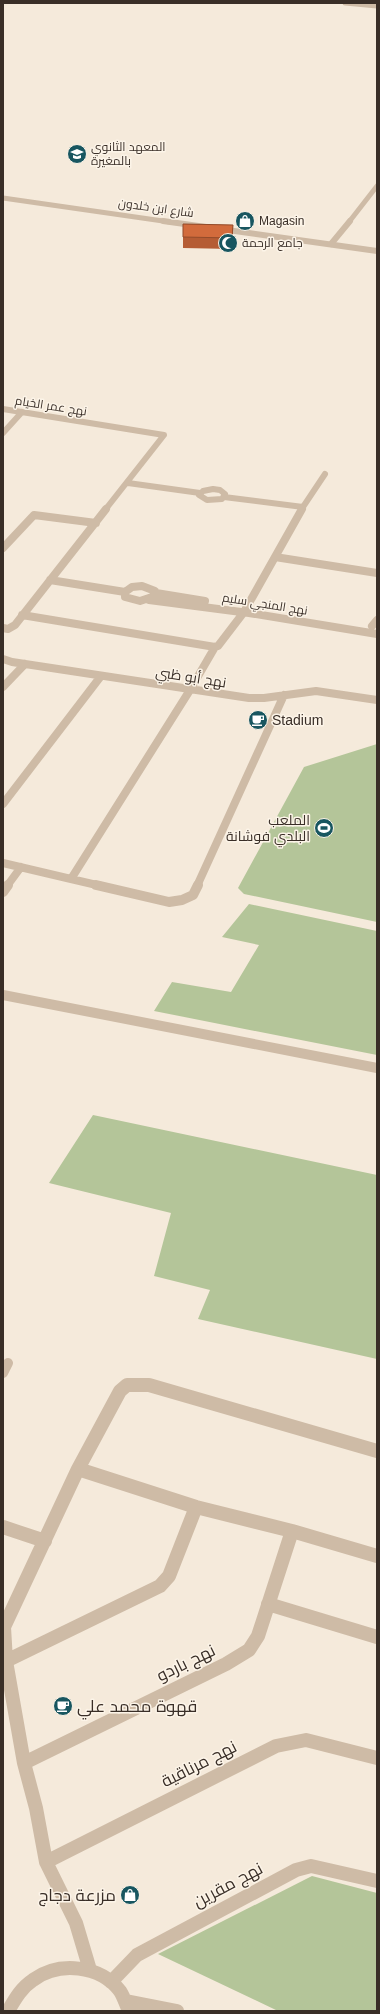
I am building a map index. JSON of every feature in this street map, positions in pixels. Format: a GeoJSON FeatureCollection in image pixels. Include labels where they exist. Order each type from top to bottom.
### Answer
{"type":"FeatureCollection","features":[{"type":"Feature","properties":{"kind":"street"},"geometry":{"type":"LineString","coordinates":[[345,3],[377,6]]}},
{"type":"Feature","properties":{"kind":"street"},"geometry":{"type":"LineString","coordinates":[[331,244],[365,204],[377,186]]}},
{"type":"Feature","properties":{"kind":"street","name":"شارع ابن خلدون"},"geometry":{"type":"LineString","coordinates":[[3,198],[377,250]]}},
{"type":"Feature","properties":{"kind":"street","name":"نهج عمر الخيام"},"geometry":{"type":"LineString","coordinates":[[3,409],[164,435],[128,483]]}},
{"type":"Feature","properties":{"kind":"street"},"geometry":{"type":"LineString","coordinates":[[3,433],[22,412]]}},
{"type":"Feature","properties":{"kind":"street"},"geometry":{"type":"LineString","coordinates":[[71,879],[190,690],[215,647],[218,646],[245,610],[303,507],[325,474]]}},
{"type":"Feature","properties":{"kind":"street"},"geometry":{"type":"LineString","coordinates":[[3,628],[8,628],[14,625],[128,483],[200,493],[206,490],[216,489],[223,492],[224,497]]}},
{"type":"Feature","properties":{"kind":"street"},"geometry":{"type":"LineString","coordinates":[[200,493],[201,497],[208,500],[218,500],[224,497],[303,507]]}},
{"type":"Feature","properties":{"kind":"street"},"geometry":{"type":"LineString","coordinates":[[3,548],[34,515],[96,522]]}},
{"type":"Feature","properties":{"kind":"street"},"geometry":{"type":"LineString","coordinates":[[275,557],[377,572]]}},
{"type":"Feature","properties":{"kind":"street"},"geometry":{"type":"LineString","coordinates":[[50,580],[125,592]]}},
{"type":"Feature","properties":{"kind":"street","name":"نهج المنجي سليم"},"geometry":{"type":"LineString","coordinates":[[375,625],[245,610],[149,600],[138,601],[128,599],[125,592],[132,587],[142,586],[152,588],[156,593],[245,610],[377,634]]}},
{"type":"Feature","properties":{"kind":"street"},"geometry":{"type":"LineString","coordinates":[[149,600],[155,596],[156,593]]}},
{"type":"Feature","properties":{"kind":"street"},"geometry":{"type":"LineString","coordinates":[[22,615],[215,647]]}},
{"type":"Feature","properties":{"kind":"street","name":"نهج أبو ظبي"},"geometry":{"type":"LineString","coordinates":[[3,659],[24,664],[249,698],[316,691],[377,700]]}},
{"type":"Feature","properties":{"kind":"street"},"geometry":{"type":"LineString","coordinates":[[3,687],[24,664]]}},
{"type":"Feature","properties":{"kind":"street"},"geometry":{"type":"LineString","coordinates":[[3,804],[101,676]]}},
{"type":"Feature","properties":{"kind":"street"},"geometry":{"type":"LineString","coordinates":[[3,863],[169,902],[182,900],[193,895],[284,695]]}},
{"type":"Feature","properties":{"kind":"street"},"geometry":{"type":"LineString","coordinates":[[3,892],[21,867]]}},
{"type":"Feature","properties":{"kind":"street"},"geometry":{"type":"LineString","coordinates":[[3,995],[377,1068]]}},
{"type":"Feature","properties":{"kind":"street"},"geometry":{"type":"LineString","coordinates":[[90,1970],[76,1922],[46,1862],[36,1808],[24,1763],[6,1661],[4,1626],[78,1469],[120,1391],[127,1385],[149,1385],[377,1451]]}},
{"type":"Feature","properties":{"kind":"street"},"geometry":{"type":"LineString","coordinates":[[78,1469],[196,1507],[292,1531],[377,1556]]}},
{"type":"Feature","properties":{"kind":"street"},"geometry":{"type":"LineString","coordinates":[[6,1661],[160,1586],[169,1576],[196,1507]]}},
{"type":"Feature","properties":{"kind":"street"},"geometry":{"type":"LineString","coordinates":[[3,1528],[45,1541]]}},
{"type":"Feature","properties":{"kind":"street","name":"نهج باردو"},"geometry":{"type":"LineString","coordinates":[[24,1763],[240,1656],[254,1644],[292,1531]]}},
{"type":"Feature","properties":{"kind":"street"},"geometry":{"type":"LineString","coordinates":[[268,1604],[377,1637]]}},
{"type":"Feature","properties":{"kind":"street","name":"نهج مرناقية"},"geometry":{"type":"LineString","coordinates":[[46,1862],[276,1746],[306,1740],[322,1742],[377,1758]]}},
{"type":"Feature","properties":{"kind":"street","name":"نهج مقرين"},"geometry":{"type":"LineString","coordinates":[[111,1982],[137,1955],[296,1870],[311,1866],[377,1881]]}},
{"type":"Feature","properties":{"kind":"street"},"geometry":{"type":"LineString","coordinates":[[6,2009],[22,1988],[42,1973],[66,1967],[90,1970],[111,1982],[127,2006],[177,2011]]}},
{"type":"Feature","properties":{"kind":"green space","name":"الملعب البلدي فوشانة"},"geometry":{"type":"Polygon","coordinates":[[[377,744],[377,922],[244,894],[238,888],[304,767],[377,744]]]}},
{"type":"Feature","properties":{"kind":"green space"},"geometry":{"type":"Polygon","coordinates":[[[249,904],[377,931],[377,1055],[154,1011],[172,982],[231,992],[259,945],[222,937],[249,904]]]}},
{"type":"Feature","properties":{"kind":"green space"},"geometry":{"type":"Polygon","coordinates":[[[93,1115],[377,1175],[377,1359],[198,1319],[210,1290],[154,1276],[171,1213],[49,1183],[93,1115]]]}},
{"type":"Feature","properties":{"kind":"green space"},"geometry":{"type":"Polygon","coordinates":[[[312,1876],[377,1893],[377,2011],[278,2011],[158,1954],[312,1876]]]}},
{"type":"Feature","properties":{"kind":"building"},"geometry":{"type":"Polygon","coordinates":[[[183,224],[233,225],[232,238],[183,237],[183,224]]]}},
{"type":"Feature","properties":{"kind":"place","name":"المعهد الثانوي بالمغيرة"},"geometry":{"type":"Point","coordinates":[77,154]}},
{"type":"Feature","properties":{"kind":"place","name":"Magasin"},"geometry":{"type":"Point","coordinates":[245,221]}},
{"type":"Feature","properties":{"kind":"place","name":"جامع الرحمة"},"geometry":{"type":"Point","coordinates":[228,243]}},
{"type":"Feature","properties":{"kind":"place","name":"Stadium"},"geometry":{"type":"Point","coordinates":[258,720]}},
{"type":"Feature","properties":{"kind":"place","name":"الملعب البلدي فوشانة"},"geometry":{"type":"Point","coordinates":[324,828]}},
{"type":"Feature","properties":{"kind":"place","name":"قهوة محمد علي"},"geometry":{"type":"Point","coordinates":[63,1706]}},
{"type":"Feature","properties":{"kind":"place","name":"مزرعة دجاج"},"geometry":{"type":"Point","coordinates":[130,1895]}}]}
